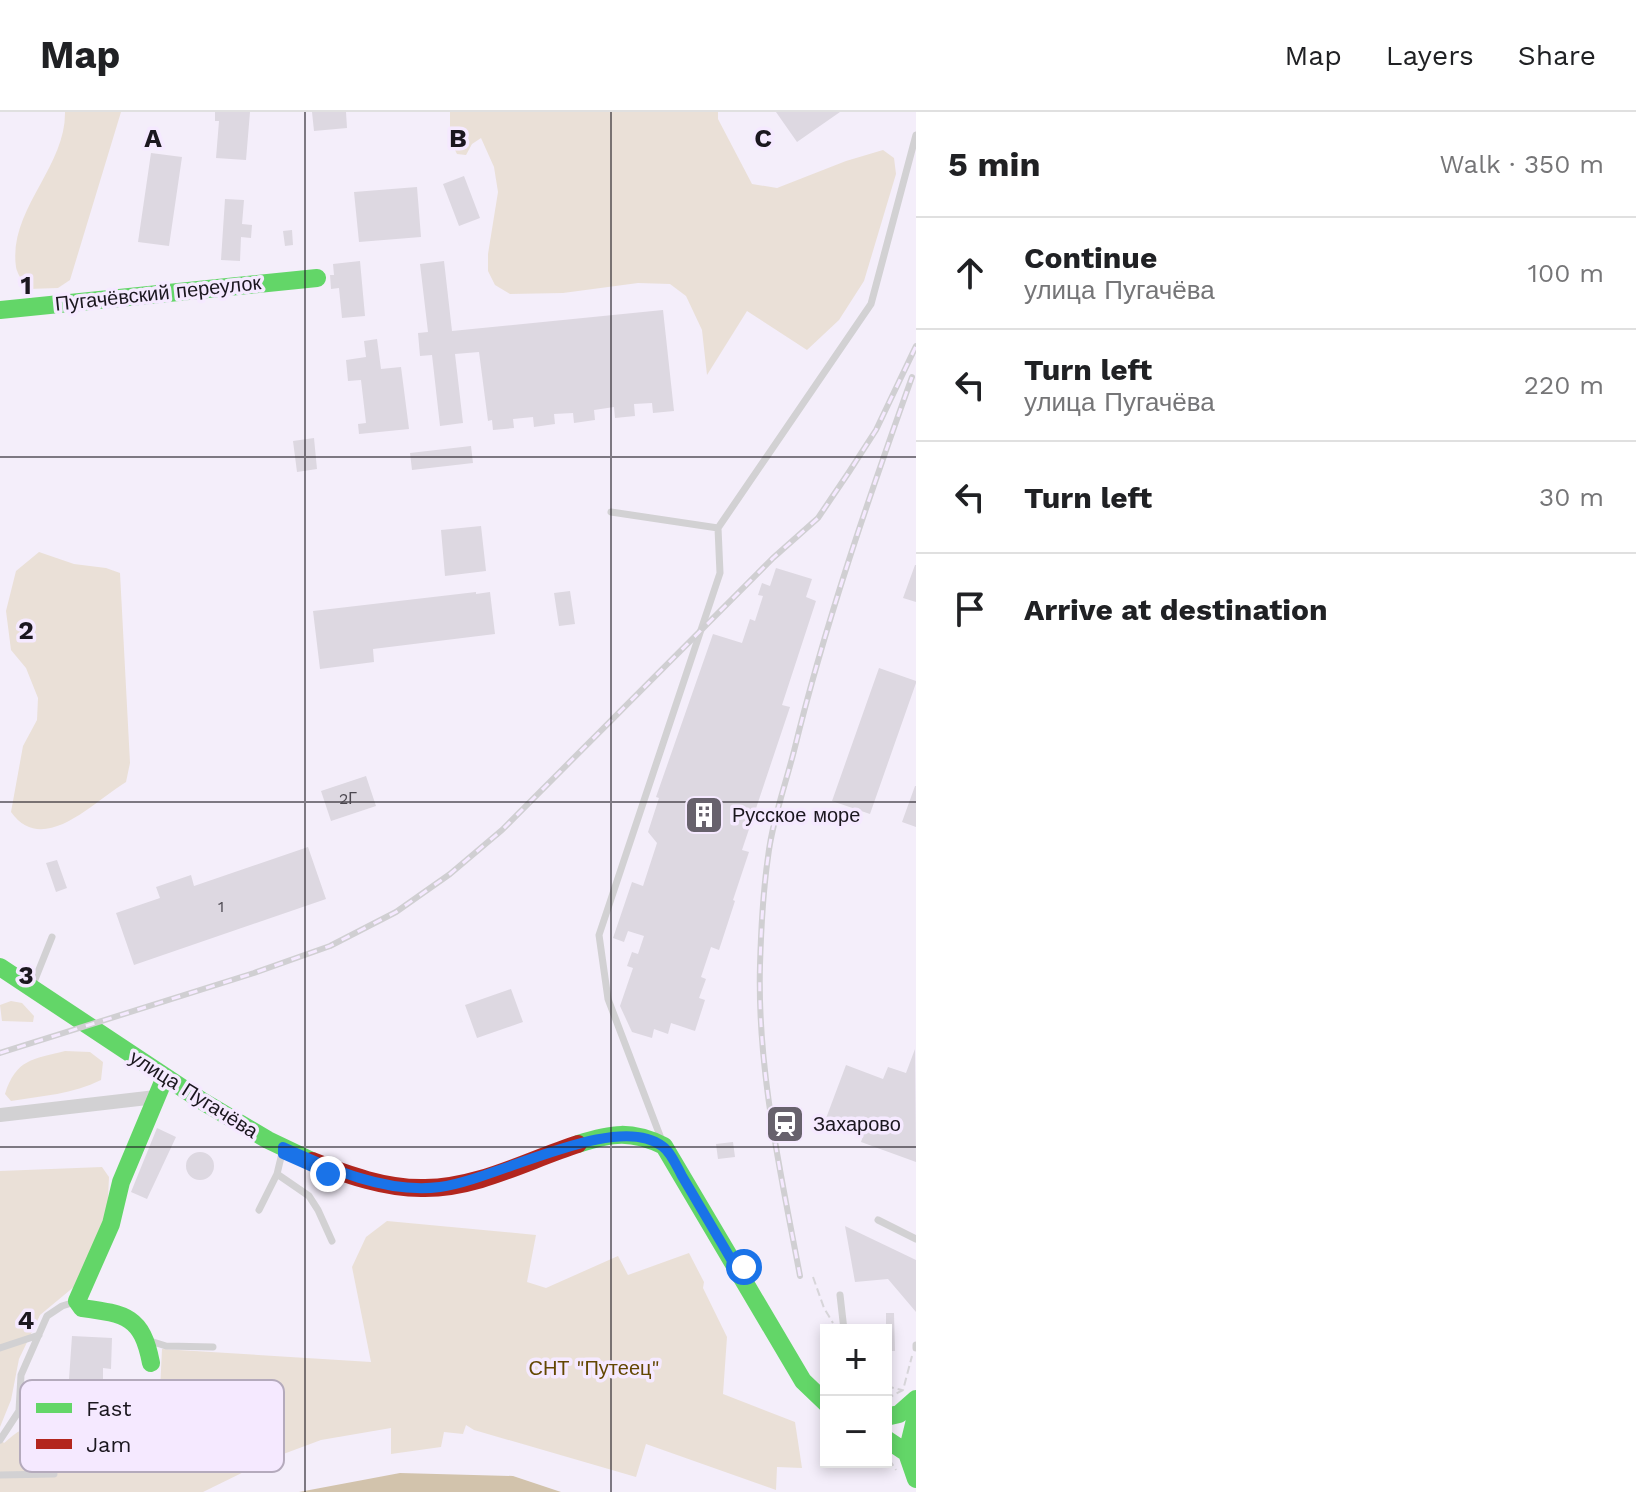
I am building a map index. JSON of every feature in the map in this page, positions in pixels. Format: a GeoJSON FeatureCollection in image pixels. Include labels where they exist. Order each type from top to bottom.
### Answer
{"type":"FeatureCollection","features":[{"type":"Feature","properties":{"kind":"street","name":"Пугачёвский переулок"},"geometry":{"type":"LineString","coordinates":[[0,310],[317,278]]}},
{"type":"Feature","properties":{"kind":"street","name":"улица Пугачёва"},"geometry":{"type":"LineString","coordinates":[[0,967],[256,1134],[363,1179],[408,1188],[439,1187],[472,1181],[586,1141],[621,1134],[642,1136],[664,1146]]}},
{"type":"Feature","properties":{"kind":"street"},"geometry":{"type":"LineString","coordinates":[[151,1363],[148,1341],[137,1324],[125,1314],[82,1308],[77,1301],[111,1224],[121,1182],[165,1077]]}},
{"type":"Feature","properties":{"kind":"street"},"geometry":{"type":"LineString","coordinates":[[0,1115],[156,1097]]}},
{"type":"Feature","properties":{"kind":"street"},"geometry":{"type":"LineString","coordinates":[[664,1146],[741,1269],[803,1381],[820,1397]]}},
{"type":"Feature","properties":{"kind":"street"},"geometry":{"type":"LineString","coordinates":[[892,1416],[899,1414],[910,1394]]}},
{"type":"Feature","properties":{"kind":"street"},"geometry":{"type":"LineString","coordinates":[[916,1416],[907,1453],[916,1479]]}},
{"type":"Feature","properties":{"kind":"street"},"geometry":{"type":"LineString","coordinates":[[892,1443],[907,1453]]}},
{"type":"Feature","properties":{"kind":"lane"},"geometry":{"type":"LineString","coordinates":[[664,1146],[608,999],[599,935],[720,573],[718,528],[871,304],[916,135]]}},
{"type":"Feature","properties":{"kind":"lane"},"geometry":{"type":"LineString","coordinates":[[611,512],[718,528]]}},
{"type":"Feature","properties":{"kind":"lane"},"geometry":{"type":"LineString","coordinates":[[31,989],[52,937]]}},
{"type":"Feature","properties":{"kind":"lane"},"geometry":{"type":"LineString","coordinates":[[259,1210],[277,1174],[283,1147]]}},
{"type":"Feature","properties":{"kind":"lane"},"geometry":{"type":"LineString","coordinates":[[277,1174],[309,1196],[332,1241]]}},
{"type":"Feature","properties":{"kind":"lane"},"geometry":{"type":"LineString","coordinates":[[878,1220],[916,1239]]}},
{"type":"Feature","properties":{"kind":"lane"},"geometry":{"type":"LineString","coordinates":[[840,1295],[843,1324]]}},
{"type":"Feature","properties":{"kind":"lane"},"geometry":{"type":"LineString","coordinates":[[21,1380],[47,1316],[77,1301]]}},
{"type":"Feature","properties":{"kind":"lane"},"geometry":{"type":"LineString","coordinates":[[0,1348],[39,1335]]}},
{"type":"Feature","properties":{"kind":"lane"},"geometry":{"type":"LineString","coordinates":[[148,1341],[166,1346],[213,1347]]}},
{"type":"Feature","properties":{"kind":"lane"},"geometry":{"type":"LineString","coordinates":[[0,1440],[19,1411],[20,1393]]}},
{"type":"Feature","properties":{"kind":"lane"},"geometry":{"type":"LineString","coordinates":[[0,1475],[54,1474]]}},
{"type":"Feature","properties":{"kind":"path"},"geometry":{"type":"LineString","coordinates":[[813,1277],[833,1324]]}},
{"type":"Feature","properties":{"kind":"path"},"geometry":{"type":"LineString","coordinates":[[910,1394],[916,1347]]}},
{"type":"Feature","properties":{"kind":"green space"},"geometry":{"type":"Polygon","coordinates":[[[65,112],[121,112],[70,280],[58,288],[28,289],[17,270],[16,246],[20,226],[57,151],[65,112]]]}},
{"type":"Feature","properties":{"kind":"green space"},"geometry":{"type":"Polygon","coordinates":[[[450,112],[718,112],[718,119],[752,184],[777,188],[883,150],[894,158],[896,174],[864,281],[839,320],[807,350],[747,311],[707,375],[702,330],[686,296],[670,284],[638,283],[563,293],[510,294],[495,285],[488,271],[498,192],[494,167],[481,138],[472,144],[466,155],[457,154],[450,140],[450,112]]]}},
{"type":"Feature","properties":{"kind":"green space"},"geometry":{"type":"Polygon","coordinates":[[[39,552],[74,564],[120,573],[130,763],[126,782],[68,821],[53,828],[38,829],[24,824],[11,812],[23,746],[37,720],[38,698],[26,668],[11,650],[6,611],[16,571],[39,552]]]}},
{"type":"Feature","properties":{"kind":"green space"},"geometry":{"type":"Polygon","coordinates":[[[11,1001],[22,1003],[34,1016],[33,1022],[2,1021],[0,1005],[11,1001]]]}},
{"type":"Feature","properties":{"kind":"green space"},"geometry":{"type":"Polygon","coordinates":[[[65,1051],[90,1052],[103,1062],[101,1080],[46,1096],[11,1101],[5,1094],[20,1067],[35,1059],[65,1051]]]}},
{"type":"Feature","properties":{"kind":"green space"},"geometry":{"type":"Polygon","coordinates":[[[102,1167],[109,1177],[107,1218],[81,1281],[40,1315],[19,1359],[11,1400],[0,1427],[0,1171],[102,1167]]]}},
{"type":"Feature","properties":{"kind":"green space","name":"СНТ \"Путеец\""},"geometry":{"type":"Polygon","coordinates":[[[387,1221],[536,1235],[527,1282],[546,1288],[618,1256],[628,1275],[689,1253],[727,1337],[723,1394],[795,1422],[802,1468],[777,1467],[776,1490],[646,1444],[636,1477],[474,1430],[466,1425],[463,1434],[444,1432],[441,1447],[391,1454],[391,1428],[321,1440],[284,1454],[284,1380],[161,1380],[162,1349],[371,1362],[352,1267],[366,1237],[387,1221]]]}},
{"type":"Feature","properties":{"kind":"green space","name":"СНТ \"Путеец\""},"geometry":{"type":"Polygon","coordinates":[[[20,1431],[20,1472],[244,1472],[203,1492],[0,1492],[0,1439],[4,1443],[20,1431]]]}},
{"type":"Feature","properties":{"kind":"shaded area"},"geometry":{"type":"Polygon","coordinates":[[[400,1473],[513,1476],[561,1492],[299,1492],[400,1473]]]}},
{"type":"Feature","properties":{"kind":"building"},"geometry":{"type":"Polygon","coordinates":[[[215,112],[250,112],[246,160],[216,158],[219,121],[215,121],[215,112]]]}},
{"type":"Feature","properties":{"kind":"building"},"geometry":{"type":"Polygon","coordinates":[[[312,112],[346,112],[347,128],[314,131],[312,112]]]}},
{"type":"Feature","properties":{"kind":"building"},"geometry":{"type":"Polygon","coordinates":[[[776,112],[840,112],[797,142],[776,112]]]}},
{"type":"Feature","properties":{"kind":"building"},"geometry":{"type":"Polygon","coordinates":[[[151,153],[182,157],[169,246],[138,242],[151,153]]]}},
{"type":"Feature","properties":{"kind":"building"},"geometry":{"type":"Polygon","coordinates":[[[464,176],[480,218],[459,226],[443,184],[464,176]]]}},
{"type":"Feature","properties":{"kind":"building"},"geometry":{"type":"Polygon","coordinates":[[[417,187],[421,237],[359,242],[354,192],[417,187]]]}},
{"type":"Feature","properties":{"kind":"building"},"geometry":{"type":"Polygon","coordinates":[[[225,199],[244,200],[242,224],[252,225],[251,238],[241,237],[240,261],[221,260],[225,199]]]}},
{"type":"Feature","properties":{"kind":"building"},"geometry":{"type":"Polygon","coordinates":[[[292,230],[293,245],[285,246],[283,231],[292,230]]]}},
{"type":"Feature","properties":{"kind":"building"},"geometry":{"type":"Polygon","coordinates":[[[360,261],[365,316],[342,318],[339,288],[331,289],[333,264],[360,261]]]}},
{"type":"Feature","properties":{"kind":"building"},"geometry":{"type":"Polygon","coordinates":[[[444,261],[452,331],[663,310],[674,411],[653,413],[652,403],[634,404],[635,416],[615,418],[614,407],[594,410],[595,420],[574,423],[573,413],[554,414],[555,424],[534,427],[533,417],[513,419],[514,428],[493,430],[492,420],[488,421],[479,352],[455,354],[463,423],[440,426],[432,355],[420,356],[418,333],[428,332],[420,264],[444,261]]]}},
{"type":"Feature","properties":{"kind":"building"},"geometry":{"type":"Polygon","coordinates":[[[377,339],[381,369],[401,367],[409,429],[359,434],[358,424],[366,423],[361,380],[348,381],[346,360],[366,357],[364,341],[377,339]]]}},
{"type":"Feature","properties":{"kind":"building"},"geometry":{"type":"Polygon","coordinates":[[[314,438],[317,469],[297,472],[293,441],[314,438]]]}},
{"type":"Feature","properties":{"kind":"building"},"geometry":{"type":"Polygon","coordinates":[[[471,446],[473,463],[412,470],[410,453],[471,446]]]}},
{"type":"Feature","properties":{"kind":"building"},"geometry":{"type":"Polygon","coordinates":[[[481,526],[486,571],[445,576],[441,530],[481,526]]]}},
{"type":"Feature","properties":{"kind":"building"},"geometry":{"type":"Polygon","coordinates":[[[916,565],[916,602],[903,598],[916,565]]]}},
{"type":"Feature","properties":{"kind":"building","name":"Русское море"},"geometry":{"type":"Polygon","coordinates":[[[776,568],[812,579],[806,597],[816,601],[782,705],[790,707],[742,850],[749,852],[719,950],[711,947],[701,977],[706,979],[699,998],[705,1000],[695,1031],[671,1023],[668,1034],[654,1029],[652,1038],[632,1032],[620,1006],[633,968],[627,966],[632,952],[638,954],[644,936],[628,931],[624,942],[613,938],[632,882],[643,886],[657,843],[648,832],[659,798],[656,797],[713,634],[742,643],[750,619],[755,621],[763,596],[758,595],[762,583],[770,586],[776,568]]]}},
{"type":"Feature","properties":{"kind":"building"},"geometry":{"type":"Polygon","coordinates":[[[570,591],[575,624],[559,626],[554,593],[570,591]]]}},
{"type":"Feature","properties":{"kind":"building"},"geometry":{"type":"Polygon","coordinates":[[[490,592],[495,634],[373,649],[374,662],[320,669],[313,611],[490,592]]]}},
{"type":"Feature","properties":{"kind":"building"},"geometry":{"type":"Polygon","coordinates":[[[879,668],[916,683],[870,814],[832,801],[879,668]]]}},
{"type":"Feature","properties":{"kind":"building"},"geometry":{"type":"Polygon","coordinates":[[[366,776],[376,806],[331,821],[321,791],[366,776]]]}},
{"type":"Feature","properties":{"kind":"building"},"geometry":{"type":"Polygon","coordinates":[[[916,786],[916,827],[902,822],[916,786]]]}},
{"type":"Feature","properties":{"kind":"building"},"geometry":{"type":"Polygon","coordinates":[[[308,847],[326,899],[134,965],[116,913],[160,898],[156,887],[191,875],[194,886],[308,847]]]}},
{"type":"Feature","properties":{"kind":"building"},"geometry":{"type":"Polygon","coordinates":[[[57,860],[67,888],[56,892],[46,863],[57,860]]]}},
{"type":"Feature","properties":{"kind":"building"},"geometry":{"type":"Polygon","coordinates":[[[511,989],[523,1022],[477,1038],[465,1005],[511,989]]]}},
{"type":"Feature","properties":{"kind":"building"},"geometry":{"type":"Polygon","coordinates":[[[915,1049],[916,1162],[861,1142],[863,1136],[825,1121],[846,1065],[883,1079],[888,1067],[906,1073],[915,1049]]]}},
{"type":"Feature","properties":{"kind":"building"},"geometry":{"type":"Polygon","coordinates":[[[157,1128],[176,1137],[147,1199],[131,1192],[157,1128]]]}},
{"type":"Feature","properties":{"kind":"building"},"geometry":{"type":"Polygon","coordinates":[[[733,1142],[735,1157],[718,1159],[716,1144],[733,1142]]]}},
{"type":"Feature","properties":{"kind":"building"},"geometry":{"type":"Polygon","coordinates":[[[200,1152],[210,1156],[214,1166],[210,1176],[200,1180],[190,1176],[186,1166],[190,1156],[200,1152]]]}},
{"type":"Feature","properties":{"kind":"building"},"geometry":{"type":"Polygon","coordinates":[[[845,1226],[916,1260],[916,1312],[888,1279],[855,1282],[845,1226]]]}},
{"type":"Feature","properties":{"kind":"building"},"geometry":{"type":"Polygon","coordinates":[[[886,1313],[894,1313],[895,1351],[892,1351],[892,1324],[886,1324],[886,1313]]]}},
{"type":"Feature","properties":{"kind":"building"},"geometry":{"type":"Polygon","coordinates":[[[72,1336],[112,1338],[111,1369],[103,1368],[103,1380],[69,1379],[72,1336]]]}},
{"type":"Feature","properties":{"kind":"railway"},"geometry":{"type":"LineString","coordinates":[[0,1053],[330,946],[396,912],[450,874],[502,830],[773,558],[818,518],[876,430],[916,346]]}},
{"type":"Feature","properties":{"kind":"railway"},"geometry":{"type":"LineString","coordinates":[[800,1276],[778,1160],[762,1044],[760,965],[766,870],[776,817],[819,656],[912,377]]}},
{"type":"Feature","properties":{"kind":"traffic: fast"},"geometry":{"type":"LineString","coordinates":[[0,310],[317,278]]}},
{"type":"Feature","properties":{"kind":"traffic: fast"},"geometry":{"type":"LineString","coordinates":[[0,967],[202,1101],[268,1140],[312,1161]]}},
{"type":"Feature","properties":{"kind":"traffic: fast"},"geometry":{"type":"LineString","coordinates":[[151,1363],[143,1335],[130,1320],[82,1308],[77,1301],[111,1224],[121,1182],[165,1077]]}},
{"type":"Feature","properties":{"kind":"traffic: fast"},"geometry":{"type":"LineString","coordinates":[[578,1144],[601,1137],[631,1135],[664,1146],[803,1381],[820,1397]]}},
{"type":"Feature","properties":{"kind":"traffic: fast"},"geometry":{"type":"LineString","coordinates":[[892,1416],[899,1414],[916,1399]]}},
{"type":"Feature","properties":{"kind":"traffic: fast"},"geometry":{"type":"LineString","coordinates":[[916,1416],[907,1453],[916,1479]]}},
{"type":"Feature","properties":{"kind":"traffic: fast"},"geometry":{"type":"LineString","coordinates":[[892,1443],[907,1453]]}},
{"type":"Feature","properties":{"kind":"traffic: jam"},"geometry":{"type":"LineString","coordinates":[[312,1161],[382,1184],[410,1188],[445,1187],[503,1172],[578,1144]]}},
{"type":"Feature","properties":{"kind":"place","name":"Русское море"},"geometry":{"type":"Point","coordinates":[704,815]}},
{"type":"Feature","properties":{"kind":"place","name":"Захарово"},"geometry":{"type":"Point","coordinates":[785,1124]}},
{"type":"Feature","properties":{"kind":"route"},"geometry":{"type":"LineString","coordinates":[[328,1174],[283,1154],[283,1147],[363,1179],[408,1188],[472,1181],[586,1141],[621,1134],[642,1136],[664,1146],[738,1271],[744,1267]]}}]}
